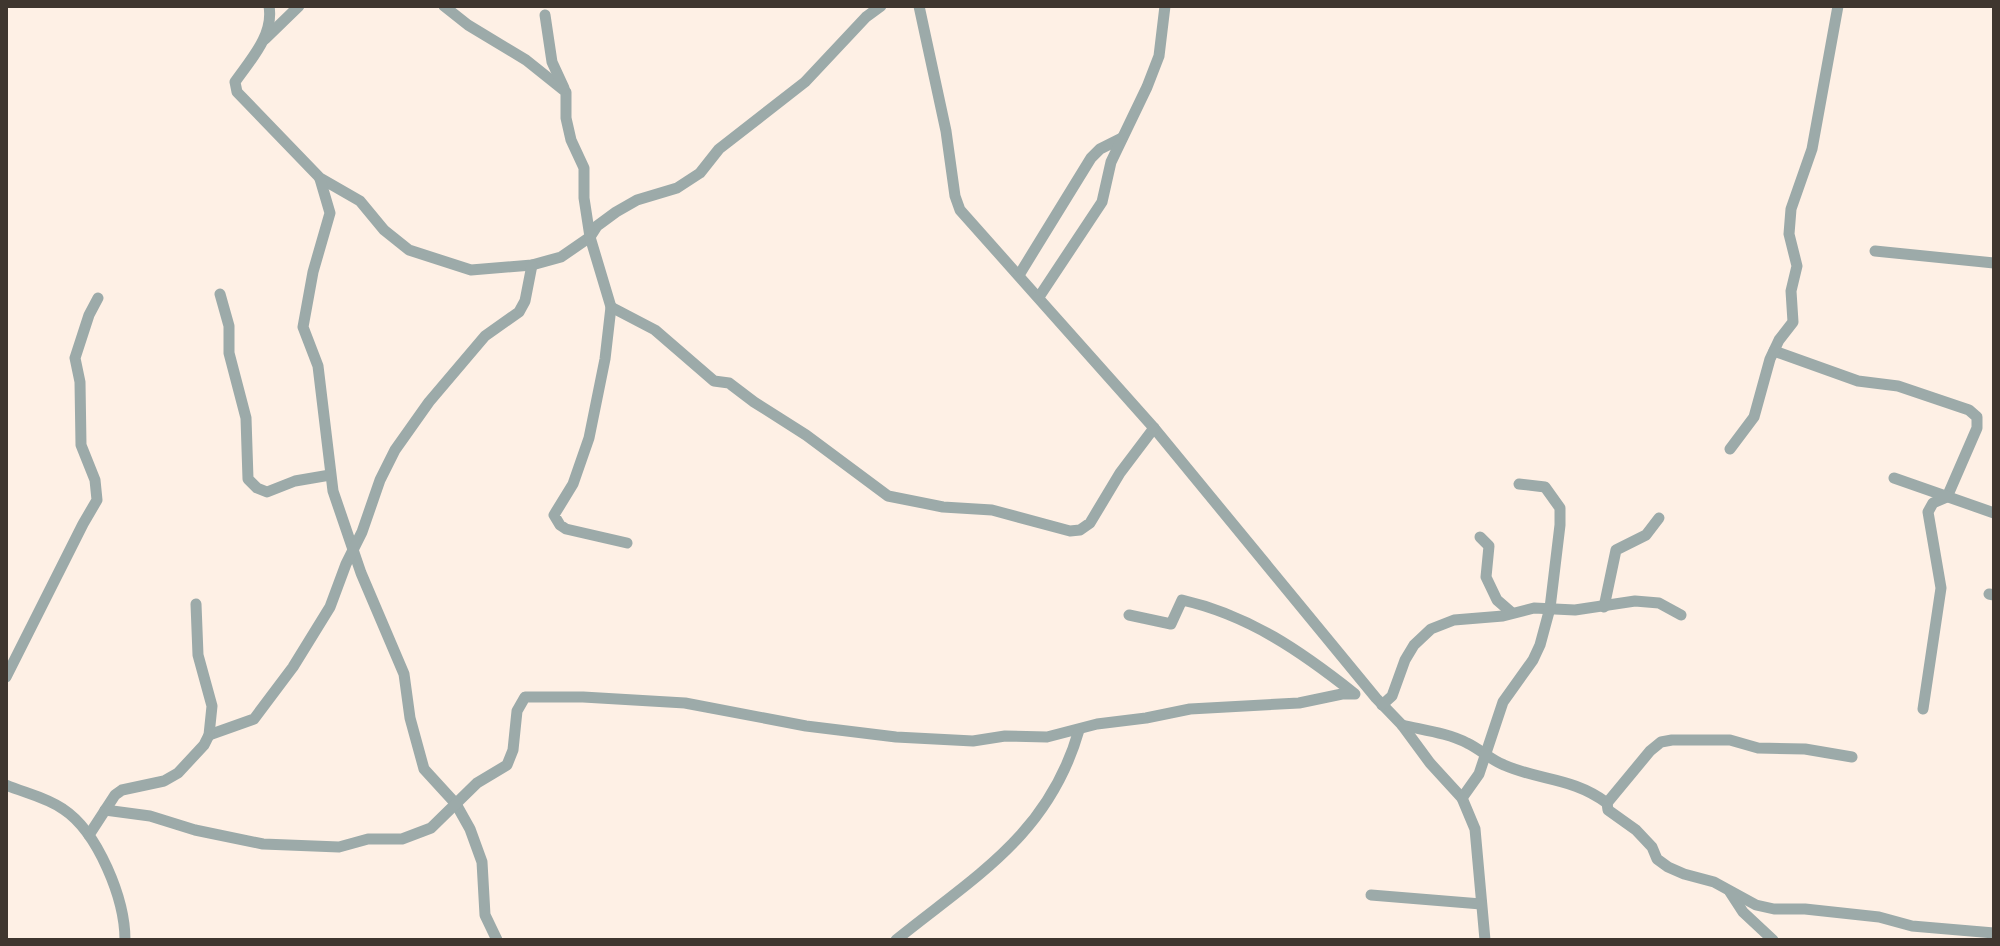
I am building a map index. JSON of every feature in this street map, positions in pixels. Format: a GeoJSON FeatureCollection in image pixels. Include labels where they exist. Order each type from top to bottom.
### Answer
{"type":"FeatureCollection","features":[{"type":"Feature","properties":{"kind":"street"},"geometry":{"type":"LineString","coordinates":[[263,41],[271,17],[269,6]]}},
{"type":"Feature","properties":{"kind":"street"},"geometry":{"type":"LineString","coordinates":[[299,6],[263,41],[235,82],[235,89],[320,178],[360,201],[384,230],[409,250],[471,270],[532,265],[561,257],[590,237],[597,226],[616,212],[637,200],[677,188],[700,173],[719,149],[805,82],[866,17],[881,6]]}},
{"type":"Feature","properties":{"kind":"street"},"geometry":{"type":"LineString","coordinates":[[444,6],[468,25],[526,60],[566,92]]}},
{"type":"Feature","properties":{"kind":"street"},"geometry":{"type":"LineString","coordinates":[[919,6],[946,131],[955,196],[971,225],[1154,428],[1462,798],[1475,829],[1485,940]]}},
{"type":"Feature","properties":{"kind":"street"},"geometry":{"type":"LineString","coordinates":[[1039,297],[1102,202],[1111,162],[1159,56],[1165,6]]}},
{"type":"Feature","properties":{"kind":"street"},"geometry":{"type":"LineString","coordinates":[[1730,449],[1754,417],[1774,351],[1793,322],[1791,291],[1797,266],[1789,234],[1791,209],[1812,149],[1838,6]]}},
{"type":"Feature","properties":{"kind":"street"},"geometry":{"type":"LineString","coordinates":[[545,15],[552,62],[566,92],[566,118],[571,140],[584,168],[584,198],[590,237],[611,307],[605,359],[589,438],[573,484],[554,515],[566,529],[627,543]]}},
{"type":"Feature","properties":{"kind":"street"},"geometry":{"type":"LineString","coordinates":[[1019,275],[1091,158],[1100,149],[1122,138]]}},
{"type":"Feature","properties":{"kind":"street"},"geometry":{"type":"LineString","coordinates":[[320,178],[330,213],[313,272],[303,327],[318,366],[330,475],[341,517],[404,674],[410,718],[424,769],[456,804],[470,829],[482,862],[485,915],[497,940]]}},
{"type":"Feature","properties":{"kind":"street"},"geometry":{"type":"LineString","coordinates":[[1875,251],[1994,263]]}},
{"type":"Feature","properties":{"kind":"street"},"geometry":{"type":"LineString","coordinates":[[209,735],[254,719],[293,667],[330,607],[395,450],[429,402],[485,336],[519,312],[525,301],[532,265]]}},
{"type":"Feature","properties":{"kind":"street"},"geometry":{"type":"LineString","coordinates":[[220,294],[229,326],[229,353],[246,418],[248,479],[267,492],[295,481],[330,475]]}},
{"type":"Feature","properties":{"kind":"street"},"geometry":{"type":"LineString","coordinates":[[6,677],[97,500],[95,480],[81,445],[80,382],[75,358],[98,298]]}},
{"type":"Feature","properties":{"kind":"street"},"geometry":{"type":"LineString","coordinates":[[611,307],[655,330],[714,381],[729,383],[888,496],[943,507],[992,510],[1070,531],[1080,530],[1090,523],[1120,473],[1154,428]]}},
{"type":"Feature","properties":{"kind":"street"},"geometry":{"type":"LineString","coordinates":[[1774,351],[1858,381],[1878,381],[1898,386],[1969,410],[1977,417],[1977,428],[1947,497],[1933,503],[1928,512],[1941,588],[1923,709]]}},
{"type":"Feature","properties":{"kind":"street"},"geometry":{"type":"LineString","coordinates":[[1894,478],[1994,513]]}},
{"type":"Feature","properties":{"kind":"street"},"geometry":{"type":"LineString","coordinates":[[1462,798],[1479,774],[1503,702],[1540,645],[1550,608],[1560,538],[1560,508],[1545,487],[1519,484]]}},
{"type":"Feature","properties":{"kind":"street"},"geometry":{"type":"LineString","coordinates":[[1604,607],[1616,550],[1646,535],[1659,518]]}},
{"type":"Feature","properties":{"kind":"street"},"geometry":{"type":"LineString","coordinates":[[1480,537],[1489,546],[1486,577],[1497,600],[1512,613]]}},
{"type":"Feature","properties":{"kind":"street"},"geometry":{"type":"LineString","coordinates":[[1129,615],[1171,624],[1182,600],[1203,605],[1274,634],[1355,694]]}},
{"type":"Feature","properties":{"kind":"street"},"geometry":{"type":"LineString","coordinates":[[105,810],[150,816],[255,843],[339,847],[368,839],[402,839],[431,828],[477,783],[507,765],[513,750],[517,711],[525,697],[685,703],[806,726],[955,741],[1005,736],[1047,737],[1097,724],[1190,709],[1299,703],[1342,694],[1355,694],[1379,701],[1392,696],[1414,645],[1431,629],[1454,620],[1534,608],[1575,610],[1635,601],[1659,603],[1681,615]]}},
{"type":"Feature","properties":{"kind":"street"},"geometry":{"type":"LineString","coordinates":[[89,835],[109,800],[122,790],[164,781],[178,773],[204,745],[209,735],[212,706],[198,655],[196,604]]}},
{"type":"Feature","properties":{"kind":"street"},"geometry":{"type":"LineString","coordinates":[[1402,725],[1468,743],[1495,758],[1501,765],[1581,787],[1607,803]]}},
{"type":"Feature","properties":{"kind":"street"},"geometry":{"type":"LineString","coordinates":[[896,940],[986,871],[1021,835],[1060,779],[1079,730]]}},
{"type":"Feature","properties":{"kind":"street"},"geometry":{"type":"LineString","coordinates":[[1852,757],[1805,749],[1758,748],[1730,740],[1661,742],[1607,803],[1608,810],[1636,830],[1652,847],[1657,859],[1684,874],[1714,882],[1764,907],[1879,917],[1946,934],[1994,933]]}},
{"type":"Feature","properties":{"kind":"street"},"geometry":{"type":"LineString","coordinates":[[1479,774],[1501,765]]}},
{"type":"Feature","properties":{"kind":"street"},"geometry":{"type":"LineString","coordinates":[[6,785],[63,808],[80,823],[89,835],[121,902],[125,940]]}},
{"type":"Feature","properties":{"kind":"street"},"geometry":{"type":"LineString","coordinates":[[1729,892],[1743,912],[1773,940]]}},
{"type":"Feature","properties":{"kind":"street"},"geometry":{"type":"LineString","coordinates":[[1371,895],[1481,904]]}}]}
